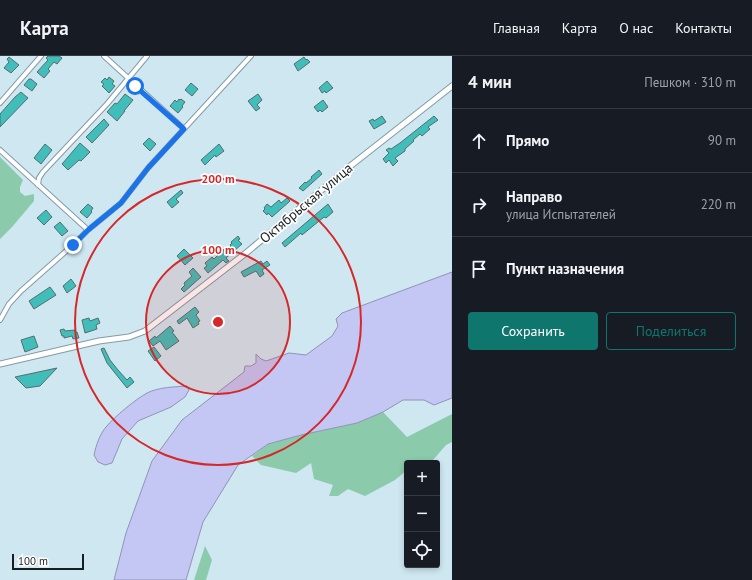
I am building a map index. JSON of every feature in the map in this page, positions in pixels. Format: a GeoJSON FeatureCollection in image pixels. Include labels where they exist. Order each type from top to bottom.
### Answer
{"type":"FeatureCollection","features":[{"type":"Feature","properties":{"kind":"street"},"geometry":{"type":"LineString","coordinates":[[0,103],[41,56]]}},
{"type":"Feature","properties":{"kind":"street"},"geometry":{"type":"LineString","coordinates":[[104,56],[135,86],[184,129]]}},
{"type":"Feature","properties":{"kind":"street"},"geometry":{"type":"LineString","coordinates":[[38,184],[39,178],[43,172],[107,104],[147,56]]}},
{"type":"Feature","properties":{"kind":"street"},"geometry":{"type":"LineString","coordinates":[[0,320],[9,304],[21,291],[88,230],[121,203],[148,168],[250,56]]}},
{"type":"Feature","properties":{"kind":"street","name":"Октябрьская улица"},"geometry":{"type":"LineString","coordinates":[[0,364],[99,341],[129,338],[145,332],[246,253],[349,167],[452,86]]}},
{"type":"Feature","properties":{"kind":"street"},"geometry":{"type":"LineString","coordinates":[[0,150],[88,230]]}},
{"type":"Feature","properties":{"kind":"green space"},"geometry":{"type":"Polygon","coordinates":[[[0,157],[23,180],[20,187],[20,192],[25,196],[34,194],[34,201],[0,239],[0,157]]]}},
{"type":"Feature","properties":{"kind":"green space"},"geometry":{"type":"Polygon","coordinates":[[[383,412],[407,437],[452,414],[452,442],[446,445],[433,460],[404,460],[404,472],[395,480],[365,496],[348,489],[338,496],[329,496],[333,485],[314,479],[311,463],[296,473],[261,465],[252,456],[268,444],[357,423],[383,412]]]}},
{"type":"Feature","properties":{"kind":"green space"},"geometry":{"type":"Polygon","coordinates":[[[205,546],[212,560],[206,580],[194,580],[205,546]]]}},
{"type":"Feature","properties":{"kind":"water"},"geometry":{"type":"Polygon","coordinates":[[[452,272],[452,398],[434,405],[424,400],[403,400],[383,412],[357,423],[268,444],[238,465],[203,522],[186,580],[114,580],[126,533],[152,461],[182,420],[244,372],[245,366],[251,366],[256,363],[256,354],[261,359],[266,361],[289,353],[306,355],[332,336],[338,326],[336,319],[342,313],[452,272]]]}},
{"type":"Feature","properties":{"kind":"water"},"geometry":{"type":"Polygon","coordinates":[[[187,386],[189,390],[185,397],[171,407],[138,421],[122,439],[112,463],[105,465],[98,462],[94,455],[98,440],[106,427],[120,413],[147,393],[167,388],[187,386]]]}},
{"type":"Feature","properties":{"kind":"building"},"geometry":{"type":"Polygon","coordinates":[[[48,56],[59,56],[62,58],[57,64],[54,62],[48,69],[50,71],[44,78],[37,72],[48,60],[46,58],[48,56]]]}},
{"type":"Feature","properties":{"kind":"building"},"geometry":{"type":"Polygon","coordinates":[[[9,57],[19,65],[11,73],[4,68],[9,62],[7,59],[9,57]]]}},
{"type":"Feature","properties":{"kind":"building"},"geometry":{"type":"Polygon","coordinates":[[[304,57],[310,62],[298,71],[294,64],[304,57]]]}},
{"type":"Feature","properties":{"kind":"building"},"geometry":{"type":"Polygon","coordinates":[[[109,77],[114,81],[112,84],[115,86],[109,93],[102,86],[104,84],[101,82],[105,78],[107,80],[109,77]]]}},
{"type":"Feature","properties":{"kind":"building"},"geometry":{"type":"Polygon","coordinates":[[[29,79],[37,84],[32,91],[24,85],[29,79]]]}},
{"type":"Feature","properties":{"kind":"building"},"geometry":{"type":"Polygon","coordinates":[[[327,81],[333,88],[326,93],[325,91],[322,93],[319,88],[327,81]]]}},
{"type":"Feature","properties":{"kind":"building"},"geometry":{"type":"Polygon","coordinates":[[[191,83],[198,89],[192,96],[185,90],[191,83]]]}},
{"type":"Feature","properties":{"kind":"building"},"geometry":{"type":"Polygon","coordinates":[[[21,92],[28,98],[0,127],[0,114],[21,92]]]}},
{"type":"Feature","properties":{"kind":"building"},"geometry":{"type":"Polygon","coordinates":[[[125,94],[133,100],[117,121],[107,112],[115,103],[117,104],[125,94]]]}},
{"type":"Feature","properties":{"kind":"building"},"geometry":{"type":"Polygon","coordinates":[[[258,94],[262,100],[257,105],[260,108],[256,111],[248,101],[258,94]]]}},
{"type":"Feature","properties":{"kind":"building"},"geometry":{"type":"Polygon","coordinates":[[[179,99],[185,102],[178,113],[170,106],[175,100],[177,102],[179,99]]]}},
{"type":"Feature","properties":{"kind":"building"},"geometry":{"type":"Polygon","coordinates":[[[323,100],[328,107],[322,112],[320,110],[318,112],[314,107],[323,100]]]}},
{"type":"Feature","properties":{"kind":"building"},"geometry":{"type":"Polygon","coordinates":[[[382,116],[386,122],[374,129],[369,121],[373,119],[374,121],[382,116]]]}},
{"type":"Feature","properties":{"kind":"building"},"geometry":{"type":"Polygon","coordinates":[[[434,116],[438,120],[428,127],[430,129],[422,136],[420,134],[413,140],[414,141],[405,149],[405,151],[395,158],[398,161],[393,166],[389,160],[386,163],[383,159],[389,153],[386,150],[389,148],[391,149],[400,143],[434,116]]]}},
{"type":"Feature","properties":{"kind":"building"},"geometry":{"type":"Polygon","coordinates":[[[104,119],[109,125],[92,143],[86,137],[104,119]]]}},
{"type":"Feature","properties":{"kind":"building"},"geometry":{"type":"Polygon","coordinates":[[[149,138],[156,144],[150,151],[143,144],[149,138]]]}},
{"type":"Feature","properties":{"kind":"building"},"geometry":{"type":"Polygon","coordinates":[[[80,143],[90,152],[81,161],[79,160],[68,170],[62,164],[80,143]]]}},
{"type":"Feature","properties":{"kind":"building"},"geometry":{"type":"Polygon","coordinates":[[[45,144],[52,150],[41,164],[34,158],[45,144]]]}},
{"type":"Feature","properties":{"kind":"building"},"geometry":{"type":"Polygon","coordinates":[[[219,144],[224,151],[216,157],[215,155],[205,165],[201,160],[219,144]]]}},
{"type":"Feature","properties":{"kind":"building"},"geometry":{"type":"Polygon","coordinates":[[[319,170],[322,174],[303,191],[299,188],[312,178],[311,177],[319,170]]]}},
{"type":"Feature","properties":{"kind":"building"},"geometry":{"type":"Polygon","coordinates":[[[181,190],[183,193],[176,199],[179,202],[172,208],[167,202],[181,190]]]}},
{"type":"Feature","properties":{"kind":"building"},"geometry":{"type":"Polygon","coordinates":[[[287,198],[290,201],[272,217],[263,211],[267,204],[271,207],[279,200],[281,203],[287,198]]]}},
{"type":"Feature","properties":{"kind":"building"},"geometry":{"type":"Polygon","coordinates":[[[88,204],[93,208],[91,211],[92,212],[87,218],[80,212],[88,204]]]}},
{"type":"Feature","properties":{"kind":"building"},"geometry":{"type":"Polygon","coordinates":[[[328,204],[333,212],[326,218],[324,217],[302,235],[301,233],[285,247],[282,243],[328,204]]]}},
{"type":"Feature","properties":{"kind":"building"},"geometry":{"type":"Polygon","coordinates":[[[46,210],[52,217],[44,225],[37,218],[46,210]]]}},
{"type":"Feature","properties":{"kind":"building"},"geometry":{"type":"Polygon","coordinates":[[[60,222],[68,231],[62,236],[54,227],[60,222]]]}},
{"type":"Feature","properties":{"kind":"building"},"geometry":{"type":"Polygon","coordinates":[[[238,236],[240,239],[238,240],[242,244],[226,258],[229,261],[226,263],[223,260],[208,273],[204,268],[207,266],[205,263],[212,257],[214,259],[222,248],[225,252],[231,246],[231,242],[238,236]]]}},
{"type":"Feature","properties":{"kind":"building"},"geometry":{"type":"Polygon","coordinates":[[[184,249],[193,258],[185,265],[177,256],[184,249]]]}},
{"type":"Feature","properties":{"kind":"building"},"geometry":{"type":"Polygon","coordinates":[[[261,261],[263,264],[267,261],[270,265],[262,270],[264,274],[260,277],[256,271],[244,277],[241,272],[261,261]]]}},
{"type":"Feature","properties":{"kind":"building"},"geometry":{"type":"Polygon","coordinates":[[[193,268],[201,277],[184,292],[181,289],[185,285],[184,283],[192,276],[189,272],[193,268]]]}},
{"type":"Feature","properties":{"kind":"building"},"geometry":{"type":"Polygon","coordinates":[[[71,279],[76,286],[67,293],[63,286],[71,279]]]}},
{"type":"Feature","properties":{"kind":"building"},"geometry":{"type":"Polygon","coordinates":[[[50,287],[56,295],[34,309],[29,301],[50,287]]]}},
{"type":"Feature","properties":{"kind":"building"},"geometry":{"type":"Polygon","coordinates":[[[195,307],[199,312],[196,315],[200,321],[198,322],[199,324],[193,328],[187,318],[179,324],[177,321],[195,307]]]}},
{"type":"Feature","properties":{"kind":"building"},"geometry":{"type":"Polygon","coordinates":[[[89,318],[90,321],[98,318],[100,323],[96,325],[97,329],[85,333],[82,320],[89,318]]]}},
{"type":"Feature","properties":{"kind":"building"},"geometry":{"type":"Polygon","coordinates":[[[170,326],[174,331],[172,332],[179,341],[166,350],[160,341],[153,346],[149,341],[155,336],[156,338],[170,326]]]}},
{"type":"Feature","properties":{"kind":"building"},"geometry":{"type":"Polygon","coordinates":[[[64,329],[65,331],[75,330],[79,338],[73,339],[72,336],[64,338],[60,330],[64,329]]]}},
{"type":"Feature","properties":{"kind":"building"},"geometry":{"type":"Polygon","coordinates":[[[34,336],[38,347],[25,352],[21,340],[34,336]]]}},
{"type":"Feature","properties":{"kind":"building"},"geometry":{"type":"Polygon","coordinates":[[[154,347],[161,356],[155,361],[148,351],[154,347]]]}},
{"type":"Feature","properties":{"kind":"building"},"geometry":{"type":"Polygon","coordinates":[[[104,348],[110,360],[118,370],[127,380],[130,377],[134,382],[127,388],[107,363],[101,349],[104,348]]]}},
{"type":"Feature","properties":{"kind":"building"},"geometry":{"type":"Polygon","coordinates":[[[57,368],[40,386],[26,388],[15,377],[57,368]]]}},
{"type":"Feature","properties":{"kind":"route"},"geometry":{"type":"LineString","coordinates":[[73,245],[88,230],[121,203],[148,168],[184,129],[135,86]]}}]}
